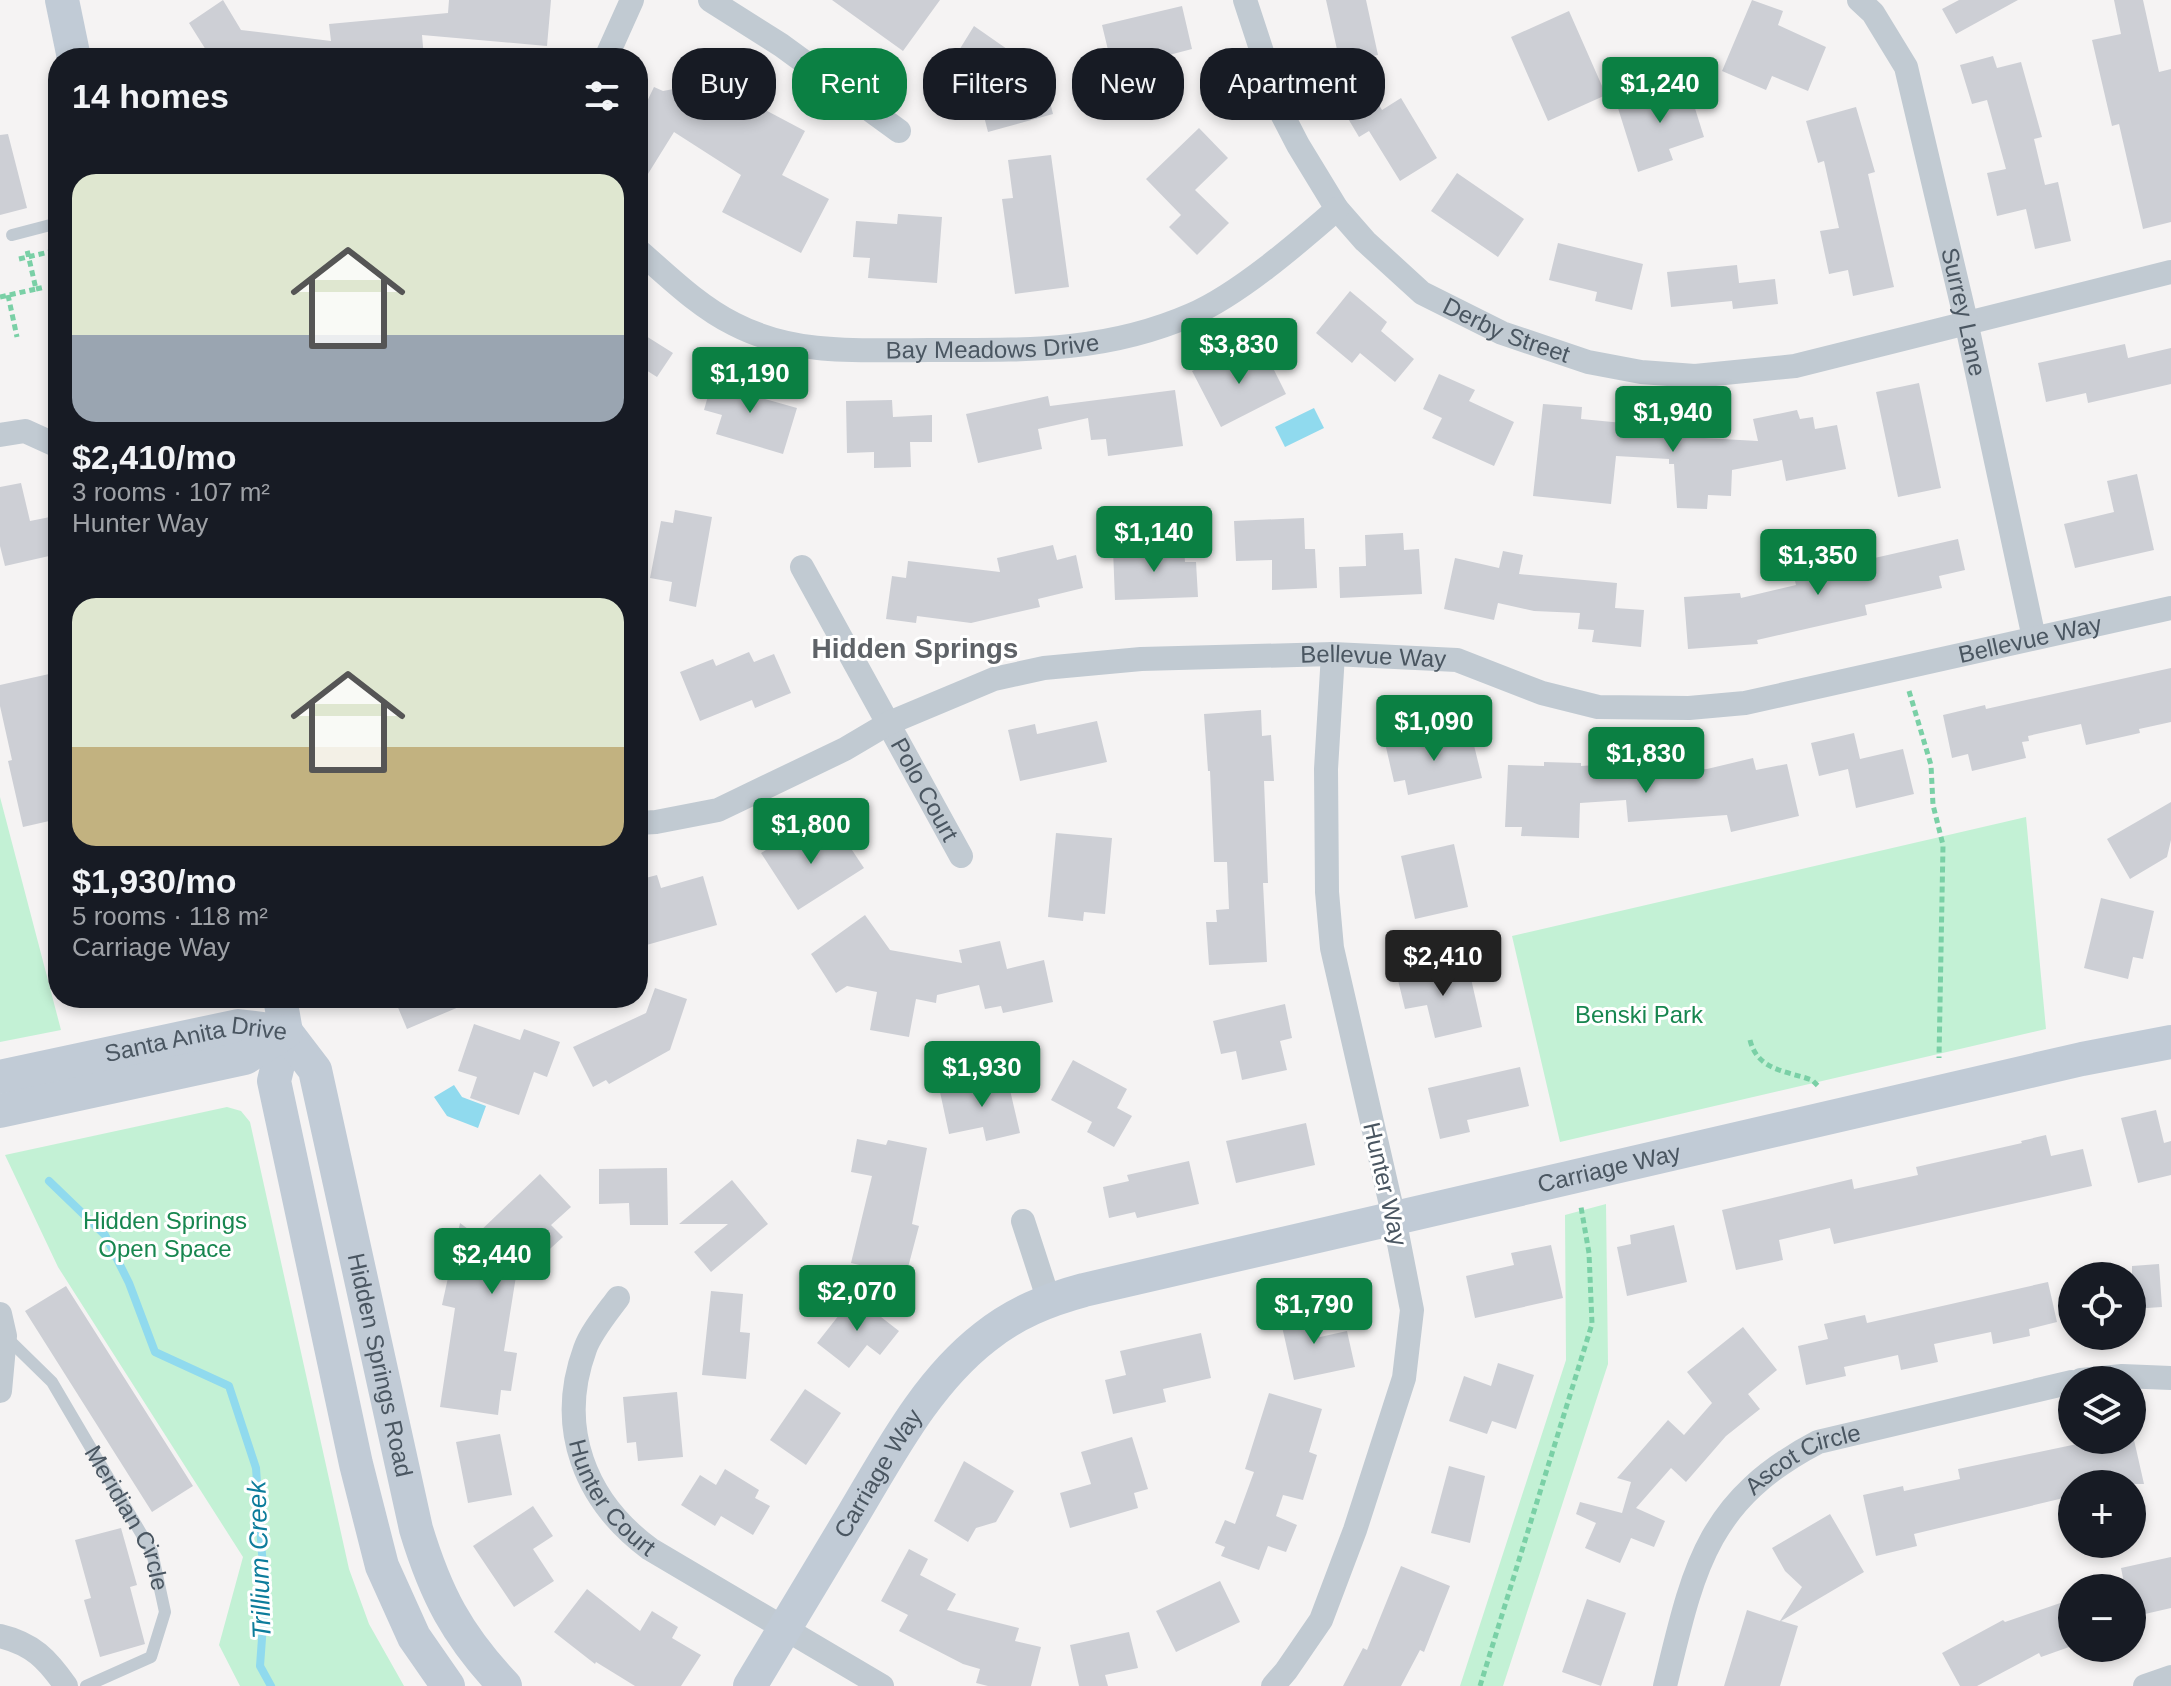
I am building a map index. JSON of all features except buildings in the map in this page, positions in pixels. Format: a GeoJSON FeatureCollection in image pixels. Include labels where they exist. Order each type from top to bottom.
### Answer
{"type":"FeatureCollection","features":[{"type":"Feature","properties":{"kind":"main road"},"geometry":{"type":"LineString","coordinates":[[62,0],[72,48]]}},
{"type":"Feature","properties":{"kind":"main road","name":"Hidden Springs Road"},"geometry":{"type":"LineString","coordinates":[[282,1008],[286,1032],[274,1081],[368,1514],[391,1591],[414,1637],[448,1686]]}},
{"type":"Feature","properties":{"kind":"main road","name":"Santa Anita Drive"},"geometry":{"type":"LineString","coordinates":[[0,1077],[238,1026],[286,1032]]}},
{"type":"Feature","properties":{"kind":"main road","name":"Hidden Springs Road"},"geometry":{"type":"LineString","coordinates":[[286,1032],[315,1070],[416,1529],[428,1570],[457,1629],[505,1686]]}},
{"type":"Feature","properties":{"kind":"main road","name":"Santa Anita Drive"},"geometry":{"type":"LineString","coordinates":[[0,1111],[245,1058],[286,1032]]}},
{"type":"Feature","properties":{"kind":"main road","name":"Carriage Way"},"geometry":{"type":"LineString","coordinates":[[750,1686],[884,1462],[937,1384],[985,1336],[1018,1314],[1084,1290],[2052,1066],[2171,1042]]}},
{"type":"Feature","properties":{"kind":"street"},"geometry":{"type":"LineString","coordinates":[[610,48],[632,0]]}},
{"type":"Feature","properties":{"kind":"street"},"geometry":{"type":"LineString","coordinates":[[710,0],[781,45],[899,131]]}},
{"type":"Feature","properties":{"kind":"street","name":"Derby Street"},"geometry":{"type":"LineString","coordinates":[[1245,0],[1283,116],[1305,160],[1337,209],[1392,268],[1422,293],[1502,333],[1588,362],[1641,372],[1695,376],[1795,366],[2171,272]]}},
{"type":"Feature","properties":{"kind":"street","name":"Surrey Lane"},"geometry":{"type":"LineString","coordinates":[[1859,0],[1881,25],[1906,67],[1966,321],[2034,638]]}},
{"type":"Feature","properties":{"kind":"street","name":"Bay Meadows Drive"},"geometry":{"type":"LineString","coordinates":[[648,258],[695,298],[734,324],[791,345],[838,352],[1040,350],[1085,346],[1166,325],[1193,314],[1231,292],[1302,240],[1337,209]]}},
{"type":"Feature","properties":{"kind":"street"},"geometry":{"type":"LineString","coordinates":[[0,435],[25,431],[48,441]]}},
{"type":"Feature","properties":{"kind":"street","name":"Polo Court"},"geometry":{"type":"LineString","coordinates":[[802,567],[961,856]]}},
{"type":"Feature","properties":{"kind":"street","name":"Bellevue Way"},"geometry":{"type":"LineString","coordinates":[[648,822],[691,816],[740,801],[845,749],[889,723],[994,679],[1044,668],[1141,659],[1333,654],[1457,660],[1542,693],[1598,707],[1689,708],[1745,703],[2171,608]]}},
{"type":"Feature","properties":{"kind":"street","name":"Hunter Way"},"geometry":{"type":"LineString","coordinates":[[1273,1686],[1321,1620],[1355,1530],[1404,1378],[1412,1310],[1332,948],[1327,892],[1326,769],[1333,654]]}},
{"type":"Feature","properties":{"kind":"street"},"geometry":{"type":"LineString","coordinates":[[1023,1221],[1049,1301]]}},
{"type":"Feature","properties":{"kind":"street","name":"Hunter Court"},"geometry":{"type":"LineString","coordinates":[[618,1298],[586,1347],[572,1394],[575,1430],[590,1484],[615,1519],[640,1542],[785,1627]]}},
{"type":"Feature","properties":{"kind":"street","name":"Meridian Circle"},"geometry":{"type":"LineString","coordinates":[[0,1391],[2,1325]]}},
{"type":"Feature","properties":{"kind":"street"},"geometry":{"type":"LineString","coordinates":[[2146,1377],[2171,1378]]}},
{"type":"Feature","properties":{"kind":"street","name":"Ascot Circle"},"geometry":{"type":"LineString","coordinates":[[1665,1686],[1689,1587],[1698,1563],[1727,1515],[1768,1473],[1792,1455],[1818,1442],[2058,1385]]}},
{"type":"Feature","properties":{"kind":"street"},"geometry":{"type":"LineString","coordinates":[[785,1627],[882,1686]]}},
{"type":"Feature","properties":{"kind":"street"},"geometry":{"type":"LineString","coordinates":[[0,1636],[18,1640],[46,1658],[66,1686]]}},
{"type":"Feature","properties":{"kind":"street"},"geometry":{"type":"LineString","coordinates":[[2145,1686],[2171,1677]]}},
{"type":"Feature","properties":{"kind":"lane"},"geometry":{"type":"LineString","coordinates":[[12,235],[48,226]]}},
{"type":"Feature","properties":{"kind":"lane","name":"Meridian Circle"},"geometry":{"type":"LineString","coordinates":[[2,1325],[52,1382],[152,1552],[165,1612],[151,1657],[86,1686]]}},
{"type":"Feature","properties":{"kind":"path"},"geometry":{"type":"LineString","coordinates":[[27,249],[36,289]]}},
{"type":"Feature","properties":{"kind":"path"},"geometry":{"type":"LineString","coordinates":[[19,259],[48,252]]}},
{"type":"Feature","properties":{"kind":"path"},"geometry":{"type":"LineString","coordinates":[[0,297],[45,287]]}},
{"type":"Feature","properties":{"kind":"path"},"geometry":{"type":"LineString","coordinates":[[8,295],[17,337]]}},
{"type":"Feature","properties":{"kind":"path"},"geometry":{"type":"LineString","coordinates":[[1907,685],[1931,765],[1933,805],[1943,845],[1939,1058]]}},
{"type":"Feature","properties":{"kind":"path"},"geometry":{"type":"LineString","coordinates":[[1750,1040],[1753,1053],[1763,1063],[1812,1080],[1818,1086]]}},
{"type":"Feature","properties":{"kind":"path"},"geometry":{"type":"LineString","coordinates":[[1480,1686],[1592,1324],[1589,1253],[1581,1207]]}},
{"type":"Feature","properties":{"kind":"green space"},"geometry":{"type":"Polygon","coordinates":[[[0,797],[48,980],[48,1008],[55,1008],[61,1030],[0,1042],[0,797]]]}},
{"type":"Feature","properties":{"kind":"green space","name":"Benski Park"},"geometry":{"type":"Polygon","coordinates":[[[2026,817],[2046,1029],[1560,1142],[1512,936],[2026,817]]]}},
{"type":"Feature","properties":{"kind":"green space","name":"Hidden Springs Open Space"},"geometry":{"type":"Polygon","coordinates":[[[227,1107],[241,1111],[250,1122],[349,1569],[369,1624],[404,1686],[240,1686],[219,1645],[243,1557],[58,1267],[5,1155],[227,1107]]]}},
{"type":"Feature","properties":{"kind":"green space"},"geometry":{"type":"Polygon","coordinates":[[[1606,1204],[1608,1364],[1503,1686],[1460,1686],[1566,1360],[1565,1215],[1606,1204]]]}},
{"type":"Feature","properties":{"kind":"water"},"geometry":{"type":"Polygon","coordinates":[[[1314,408],[1324,428],[1285,447],[1275,427],[1314,408]]]}},
{"type":"Feature","properties":{"kind":"water"},"geometry":{"type":"Polygon","coordinates":[[[454,1085],[462,1097],[486,1106],[478,1128],[447,1116],[434,1097],[454,1085]]]}},
{"type":"Feature","properties":{"kind":"waterway","name":"Trillium Creek"},"geometry":{"type":"LineString","coordinates":[[49,1181],[105,1235],[129,1283],[155,1352],[229,1386],[256,1468],[265,1597],[260,1666],[271,1686]]}},
{"type":"Feature","properties":{"kind":"district","name":"Hidden Springs"},"geometry":{"type":"Point","coordinates":[915,648]}}]}
